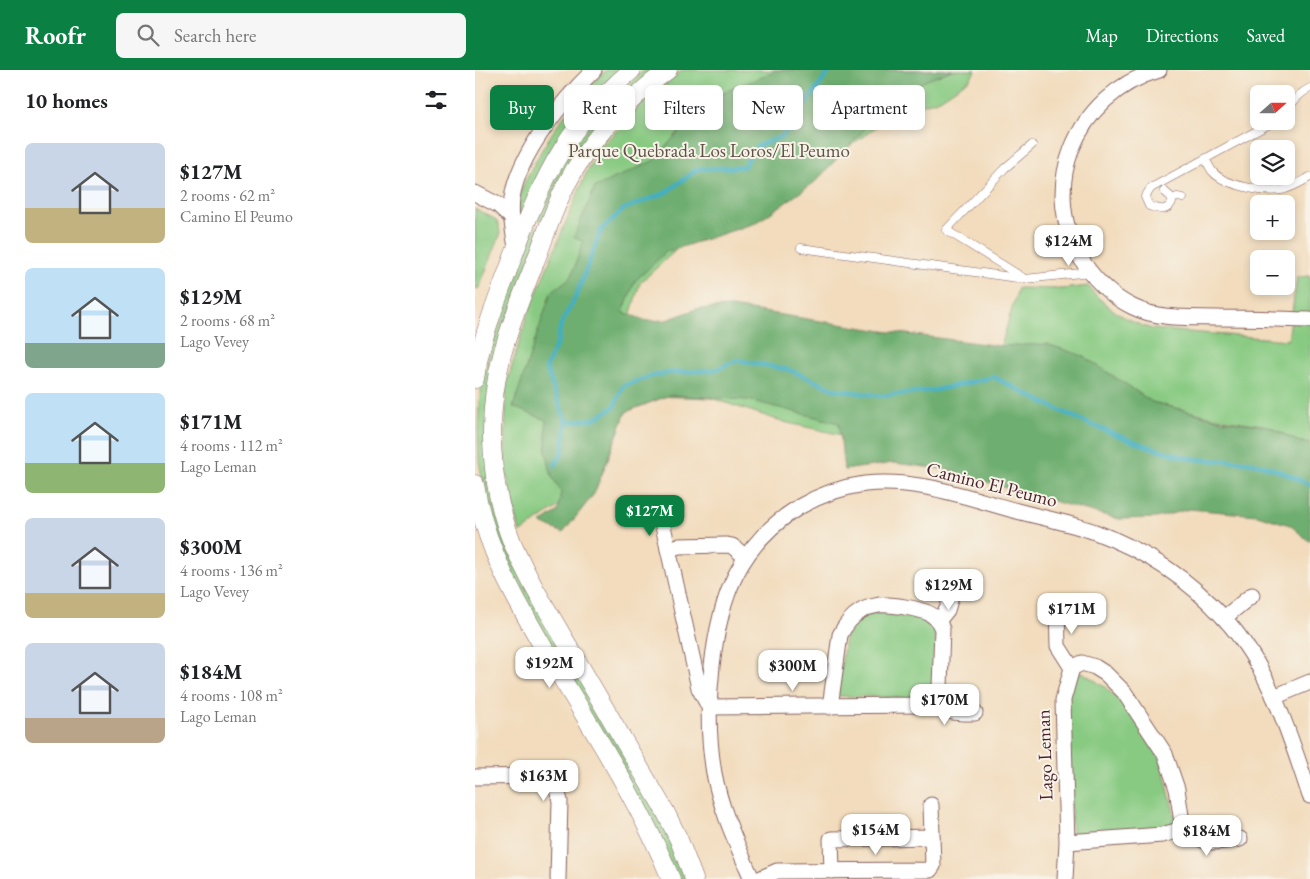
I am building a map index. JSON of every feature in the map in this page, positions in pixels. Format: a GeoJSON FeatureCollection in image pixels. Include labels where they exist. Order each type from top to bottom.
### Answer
{"type":"FeatureCollection","features":[{"type":"Feature","properties":{"kind":"street"},"geometry":{"type":"LineString","coordinates":[[479,195],[503,192],[512,185],[552,117],[566,99],[594,70]]}},
{"type":"Feature","properties":{"kind":"street"},"geometry":{"type":"LineString","coordinates":[[475,379],[487,326],[516,247],[541,187],[559,153],[593,107],[632,70]]}},
{"type":"Feature","properties":{"kind":"street"},"geometry":{"type":"LineString","coordinates":[[668,70],[640,92],[608,124],[587,150],[566,185],[525,289],[501,357],[494,400],[492,439],[499,498],[518,556],[535,589],[665,812],[695,879]]}},
{"type":"Feature","properties":{"kind":"street"},"geometry":{"type":"LineString","coordinates":[[1159,70],[1127,83],[1102,102],[1081,129],[1070,153],[1063,186],[1065,216],[1073,241],[1090,272],[1107,290],[1119,299],[1133,307],[1159,315],[1310,320]]}},
{"type":"Feature","properties":{"kind":"street"},"geometry":{"type":"LineString","coordinates":[[516,180],[511,217],[516,247]]}},
{"type":"Feature","properties":{"kind":"street"},"geometry":{"type":"LineString","coordinates":[[479,195],[498,204],[511,217]]}},
{"type":"Feature","properties":{"kind":"street","name":"Camino El Peumo"},"geometry":{"type":"LineString","coordinates":[[752,879],[731,830],[718,793],[711,750],[709,708],[712,661],[721,611],[732,581],[746,557],[766,533],[800,507],[823,495],[849,486],[893,482],[947,492],[1077,526],[1137,550],[1167,569],[1199,593],[1224,618],[1251,653],[1274,697],[1310,796]]}},
{"type":"Feature","properties":{"kind":"street"},"geometry":{"type":"LineString","coordinates":[[475,484],[483,523],[503,574],[647,825],[671,879]]}},
{"type":"Feature","properties":{"kind":"street","name":"Camino El Peumo"},"geometry":{"type":"LineString","coordinates":[[661,518],[699,688],[709,708]]}},
{"type":"Feature","properties":{"kind":"street"},"geometry":{"type":"LineString","coordinates":[[669,549],[679,546],[727,545],[732,546],[746,557]]}},
{"type":"Feature","properties":{"kind":"street"},"geometry":{"type":"LineString","coordinates":[[938,621],[947,610],[953,590]]}},
{"type":"Feature","properties":{"kind":"street"},"geometry":{"type":"LineString","coordinates":[[1224,618],[1252,595]]}},
{"type":"Feature","properties":{"kind":"street"},"geometry":{"type":"LineString","coordinates":[[709,708],[830,706],[921,704],[933,699],[939,693],[940,687],[942,629],[933,615],[924,611],[880,605],[862,610],[845,625],[840,634],[830,706]]}},
{"type":"Feature","properties":{"kind":"street"},"geometry":{"type":"LineString","coordinates":[[1057,606],[1058,646],[1072,668],[1082,663],[1095,667],[1106,674],[1124,692],[1165,754],[1177,789],[1183,828],[1206,842],[1240,839]]}},
{"type":"Feature","properties":{"kind":"street","name":"Lago Leman"},"geometry":{"type":"LineString","coordinates":[[1065,879],[1067,842],[1063,700],[1072,668]]}},
{"type":"Feature","properties":{"kind":"street"},"geometry":{"type":"LineString","coordinates":[[1274,697],[1310,682]]}},
{"type":"Feature","properties":{"kind":"street"},"geometry":{"type":"LineString","coordinates":[[933,699],[948,712],[975,713]]}},
{"type":"Feature","properties":{"kind":"street"},"geometry":{"type":"LineString","coordinates":[[475,777],[542,776],[550,780],[557,791],[560,801],[558,879]]}},
{"type":"Feature","properties":{"kind":"street"},"geometry":{"type":"LineString","coordinates":[[759,879],[777,871],[930,870],[933,866],[931,805]]}},
{"type":"Feature","properties":{"kind":"street"},"geometry":{"type":"LineString","coordinates":[[1067,842],[1162,835],[1183,828]]}},
{"type":"Feature","properties":{"kind":"street"},"geometry":{"type":"LineString","coordinates":[[832,871],[831,839],[932,838]]}},
{"type":"Feature","properties":{"kind":"lane"},"geometry":{"type":"LineString","coordinates":[[1295,99],[1310,88]]}},
{"type":"Feature","properties":{"kind":"lane"},"geometry":{"type":"LineString","coordinates":[[1164,191],[1167,192],[1173,202],[1169,208],[1164,210],[1149,206],[1145,198],[1151,188],[1258,130]]}},
{"type":"Feature","properties":{"kind":"lane"},"geometry":{"type":"LineString","coordinates":[[1025,279],[946,230],[1005,168],[1032,145]]}},
{"type":"Feature","properties":{"kind":"lane"},"geometry":{"type":"LineString","coordinates":[[1205,159],[1214,173],[1227,182],[1271,191],[1283,190],[1310,177]]}},
{"type":"Feature","properties":{"kind":"lane"},"geometry":{"type":"LineString","coordinates":[[1172,199],[1177,197],[1183,198]]}},
{"type":"Feature","properties":{"kind":"lane"},"geometry":{"type":"LineString","coordinates":[[801,248],[1025,279],[1090,272]]}},
{"type":"Feature","properties":{"kind":"green space"},"geometry":{"type":"Polygon","coordinates":[[[606,70],[620,70],[605,85],[591,85],[606,70]]]}},
{"type":"Feature","properties":{"kind":"green space"},"geometry":{"type":"Polygon","coordinates":[[[644,70],[657,70],[635,99],[635,85],[628,85],[644,70]]]}},
{"type":"Feature","properties":{"kind":"green space"},"geometry":{"type":"Polygon","coordinates":[[[683,70],[976,70],[970,79],[940,99],[925,104],[925,85],[813,85],[813,130],[872,130],[847,148],[773,211],[678,248],[640,283],[627,326],[970,464],[784,422],[711,398],[652,396],[626,412],[601,477],[520,533],[505,467],[506,386],[527,316],[587,171],[604,144],[617,130],[635,130],[635,111],[645,100],[645,130],[723,130],[723,85],[661,85],[683,70]]]}},
{"type":"Feature","properties":{"kind":"green space","name":"Parque Quebrada Los Loros/El Peumo"},"geometry":{"type":"Polygon","coordinates":[[[775,70],[952,70],[916,85],[813,85],[813,130],[864,130],[815,182],[756,223],[666,252],[635,281],[623,312],[647,321],[667,320],[696,309],[732,307],[883,331],[1001,346],[1047,344],[1083,356],[1152,402],[1221,420],[1268,426],[1299,442],[1310,443],[1310,542],[1290,525],[1257,515],[1189,509],[1156,518],[1119,519],[1012,490],[949,470],[894,463],[844,470],[839,423],[748,400],[670,395],[626,412],[594,494],[563,533],[541,523],[558,511],[561,491],[552,477],[546,451],[546,420],[513,407],[551,292],[571,277],[583,242],[574,237],[595,187],[653,161],[680,130],[723,130],[723,92],[733,88],[733,130],[803,130],[803,85],[742,85],[772,73],[775,70]]]}},
{"type":"Feature","properties":{"kind":"green space"},"geometry":{"type":"Polygon","coordinates":[[[564,116],[565,130],[543,169],[519,224],[517,204],[519,195],[535,161],[564,116]]]}},
{"type":"Feature","properties":{"kind":"green space"},"geometry":{"type":"Polygon","coordinates":[[[586,130],[612,130],[544,221],[537,219],[544,195],[567,153],[586,130]]]}},
{"type":"Feature","properties":{"kind":"green space"},"geometry":{"type":"Polygon","coordinates":[[[475,209],[495,219],[499,225],[500,235],[479,288],[475,289],[475,209]]]}},
{"type":"Feature","properties":{"kind":"green space"},"geometry":{"type":"Polygon","coordinates":[[[535,226],[541,229],[500,340],[489,485],[661,818],[687,879],[678,879],[525,601],[499,545],[485,494],[479,462],[478,428],[479,401],[483,377],[489,354],[535,226]]]}},
{"type":"Feature","properties":{"kind":"green space"},"geometry":{"type":"Polygon","coordinates":[[[1310,276],[1310,443],[1299,442],[1268,426],[1217,418],[1152,402],[1083,356],[1001,346],[1018,288],[1062,289],[1088,286],[1117,313],[1152,329],[1288,340],[1297,277],[1310,276]]]}},
{"type":"Feature","properties":{"kind":"green space"},"geometry":{"type":"Polygon","coordinates":[[[884,609],[921,616],[931,622],[934,629],[936,648],[932,690],[918,698],[837,696],[845,638],[859,618],[884,609]]]}},
{"type":"Feature","properties":{"kind":"green space"},"geometry":{"type":"Polygon","coordinates":[[[1082,672],[1105,687],[1133,714],[1160,756],[1177,825],[1161,830],[1072,836],[1066,680],[1082,672]]]}},
{"type":"Feature","properties":{"kind":"waterway"},"geometry":{"type":"LineString","coordinates":[[555,465],[563,451],[566,422],[546,368],[557,343],[561,324],[577,294],[601,230],[624,209],[665,193],[698,169],[743,167],[757,146],[783,136],[832,70]]}},
{"type":"Feature","properties":{"kind":"waterway"},"geometry":{"type":"LineString","coordinates":[[566,422],[594,419],[614,407],[623,386],[652,376],[668,373],[715,370],[737,360],[790,370],[833,389],[881,396],[936,390],[994,377],[1063,412],[1135,442],[1192,459],[1253,463],[1282,472],[1310,485]]}}]}
